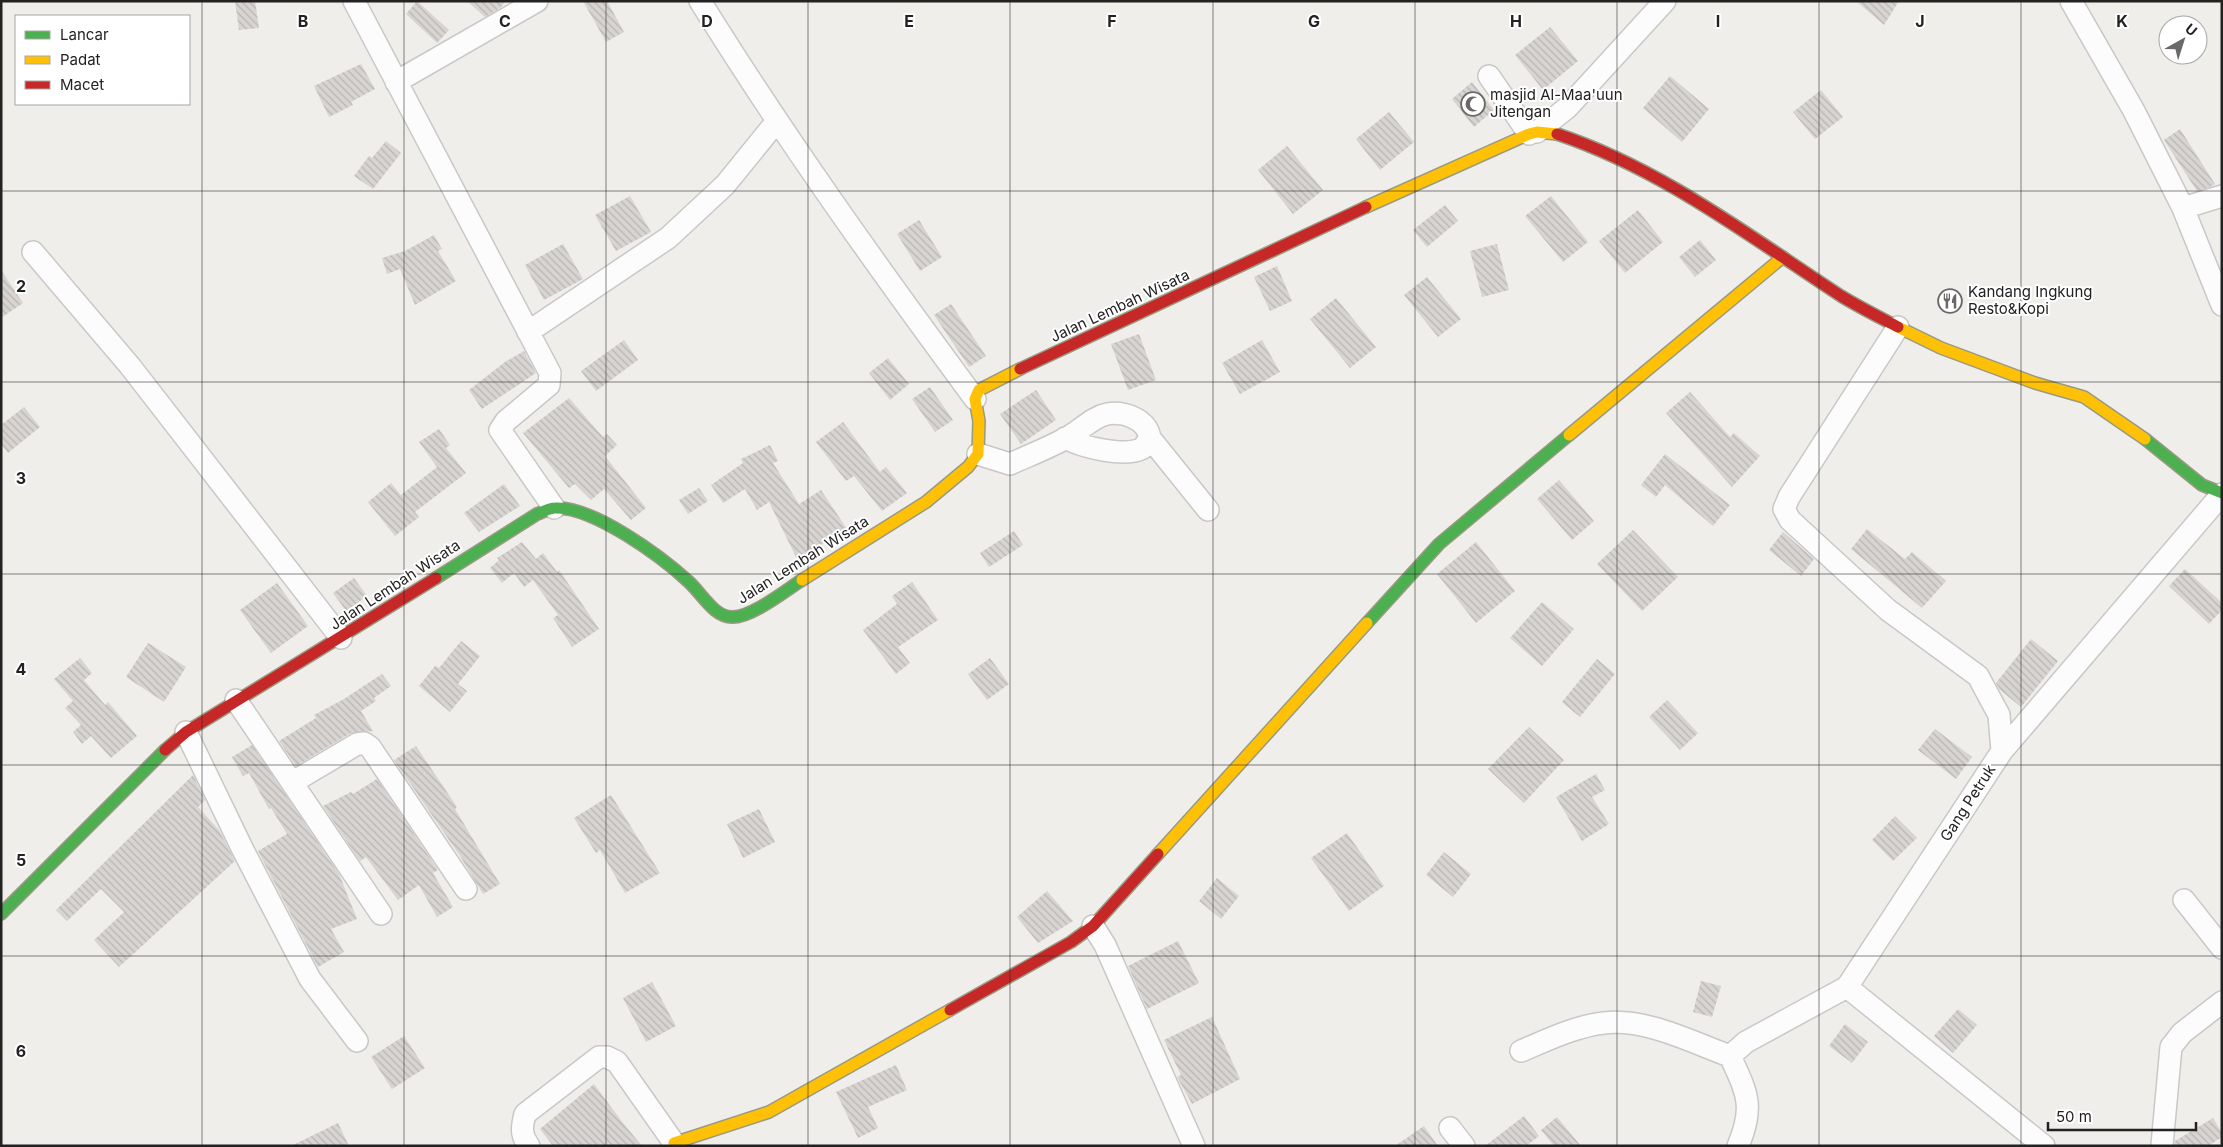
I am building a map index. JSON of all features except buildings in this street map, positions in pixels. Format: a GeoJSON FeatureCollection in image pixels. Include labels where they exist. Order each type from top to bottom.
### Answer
{"type":"FeatureCollection","features":[{"type":"Feature","properties":{"kind":"street"},"geometry":{"type":"LineString","coordinates":[[354,1],[550,373],[550,381],[506,421],[500,430],[554,508]]}},
{"type":"Feature","properties":{"kind":"street"},"geometry":{"type":"LineString","coordinates":[[396,82],[537,1]]}},
{"type":"Feature","properties":{"kind":"street"},"geometry":{"type":"LineString","coordinates":[[700,1],[777,121],[871,258],[975,399],[979,421],[978,454],[1010,464],[1065,438],[1106,414],[1118,414],[1137,418],[1147,430],[1150,438],[1208,510]]}},
{"type":"Feature","properties":{"kind":"street"},"geometry":{"type":"LineString","coordinates":[[1548,134],[1568,107],[1665,1]]}},
{"type":"Feature","properties":{"kind":"street"},"geometry":{"type":"LineString","coordinates":[[2071,1],[2134,110],[2183,208],[2222,305]]}},
{"type":"Feature","properties":{"kind":"street"},"geometry":{"type":"LineString","coordinates":[[1489,76],[1548,134],[1627,161],[1705,205],[1842,297],[1940,348],[2034,383],[2084,397],[2150,442],[2197,481],[2222,493]]}},
{"type":"Feature","properties":{"kind":"street"},"geometry":{"type":"LineString","coordinates":[[1548,134],[1568,123],[1568,107]]}},
{"type":"Feature","properties":{"kind":"street"},"geometry":{"type":"LineString","coordinates":[[528,332],[668,238],[725,185],[777,121]]}},
{"type":"Feature","properties":{"kind":"street","name":"Jalan Lembah Wisata"},"geometry":{"type":"LineString","coordinates":[[975,399],[979,390],[988,384],[1347,216],[1548,134]]}},
{"type":"Feature","properties":{"kind":"street"},"geometry":{"type":"LineString","coordinates":[[2183,208],[2222,196]]}},
{"type":"Feature","properties":{"kind":"street"},"geometry":{"type":"LineString","coordinates":[[33,252],[130,366],[341,638]]}},
{"type":"Feature","properties":{"kind":"street"},"geometry":{"type":"LineString","coordinates":[[529,1146],[524,1139],[522,1126],[525,1114],[599,1057],[607,1057],[617,1062],[675,1144],[769,1112],[1070,942],[1093,926],[1439,544],[1783,257]]}},
{"type":"Feature","properties":{"kind":"street"},"geometry":{"type":"LineString","coordinates":[[1898,327],[1789,497],[1784,509],[1790,520],[1888,610],[1978,676],[2000,715],[2002,751]]}},
{"type":"Feature","properties":{"kind":"street"},"geometry":{"type":"LineString","coordinates":[[1065,438],[1076,444],[1129,452],[1143,448],[1150,438]]}},
{"type":"Feature","properties":{"kind":"street","name":"Jalan Lembah Wisata"},"geometry":{"type":"LineString","coordinates":[[1,914],[157,756],[186,732],[341,638],[537,514],[554,508],[573,511],[632,538],[654,552],[691,584],[710,606],[729,617],[738,617],[751,612],[926,502],[968,467],[978,454]]}},
{"type":"Feature","properties":{"kind":"street","name":"Gang Petruk"},"geometry":{"type":"LineString","coordinates":[[1730,1056],[1746,1042],[1847,988],[2002,751],[2222,493]]}},
{"type":"Feature","properties":{"kind":"street"},"geometry":{"type":"LineString","coordinates":[[236,700],[381,914]]}},
{"type":"Feature","properties":{"kind":"street"},"geometry":{"type":"LineString","coordinates":[[186,732],[247,859],[310,979],[357,1041]]}},
{"type":"Feature","properties":{"kind":"street"},"geometry":{"type":"LineString","coordinates":[[293,782],[357,744],[364,742],[370,747],[466,889]]}},
{"type":"Feature","properties":{"kind":"street"},"geometry":{"type":"LineString","coordinates":[[2184,900],[2222,948]]}},
{"type":"Feature","properties":{"kind":"street"},"geometry":{"type":"LineString","coordinates":[[1093,926],[1105,945],[1194,1146]]}},
{"type":"Feature","properties":{"kind":"street"},"geometry":{"type":"LineString","coordinates":[[1847,988],[2044,1146]]}},
{"type":"Feature","properties":{"kind":"street"},"geometry":{"type":"LineString","coordinates":[[2162,1145],[2171,1047],[2182,1033],[2222,1002]]}},
{"type":"Feature","properties":{"kind":"street"},"geometry":{"type":"LineString","coordinates":[[1521,1051],[1570,1032],[1604,1023],[1624,1023],[1655,1029],[1730,1056],[1747,1097],[1748,1112],[1738,1146]]}},
{"type":"Feature","properties":{"kind":"street"},"geometry":{"type":"LineString","coordinates":[[1450,1128],[1464,1146]]}},
{"type":"Feature","properties":{"kind":"traffic: fast"},"geometry":{"type":"LineString","coordinates":[[1367,623],[1439,544],[1569,435]]}},
{"type":"Feature","properties":{"kind":"traffic: fast"},"geometry":{"type":"LineString","coordinates":[[2145,439],[2202,485],[2222,493]]}},
{"type":"Feature","properties":{"kind":"traffic: fast"},"geometry":{"type":"LineString","coordinates":[[436,578],[537,514],[555,508],[588,515],[626,535],[677,572],[714,609],[726,616],[740,616],[749,613],[768,603],[802,580]]}},
{"type":"Feature","properties":{"kind":"traffic: fast"},"geometry":{"type":"LineString","coordinates":[[1,914],[165,750]]}},
{"type":"Feature","properties":{"kind":"traffic: slow"},"geometry":{"type":"LineString","coordinates":[[1366,207],[1529,134],[1537,132],[1557,134]]}},
{"type":"Feature","properties":{"kind":"traffic: slow"},"geometry":{"type":"LineString","coordinates":[[1569,435],[1783,257]]}},
{"type":"Feature","properties":{"kind":"traffic: slow"},"geometry":{"type":"LineString","coordinates":[[1898,327],[1941,348],[2035,383],[2084,397],[2145,439]]}},
{"type":"Feature","properties":{"kind":"traffic: slow"},"geometry":{"type":"LineString","coordinates":[[802,580],[926,502],[968,467],[978,454],[979,421],[975,399],[979,390],[1020,369]]}},
{"type":"Feature","properties":{"kind":"traffic: slow"},"geometry":{"type":"LineString","coordinates":[[1158,854],[1367,623]]}},
{"type":"Feature","properties":{"kind":"traffic: slow"},"geometry":{"type":"LineString","coordinates":[[675,1146],[674,1143],[769,1112],[950,1010]]}},
{"type":"Feature","properties":{"kind":"traffic: jam"},"geometry":{"type":"LineString","coordinates":[[1557,134],[1596,149],[1669,185],[1841,296],[1898,327]]}},
{"type":"Feature","properties":{"kind":"traffic: jam"},"geometry":{"type":"LineString","coordinates":[[1020,369],[1366,207]]}},
{"type":"Feature","properties":{"kind":"traffic: jam"},"geometry":{"type":"LineString","coordinates":[[165,750],[186,732],[436,578]]}},
{"type":"Feature","properties":{"kind":"traffic: jam"},"geometry":{"type":"LineString","coordinates":[[950,1010],[1071,942],[1093,926],[1158,854]]}},
{"type":"Feature","properties":{"kind":"place","name":"masjid Al-Maa'uun Jitengan"},"geometry":{"type":"Point","coordinates":[1473,104]}},
{"type":"Feature","properties":{"kind":"place","name":"Kandang Ingkung Resto&Kopi"},"geometry":{"type":"Point","coordinates":[1950,301]}}]}
